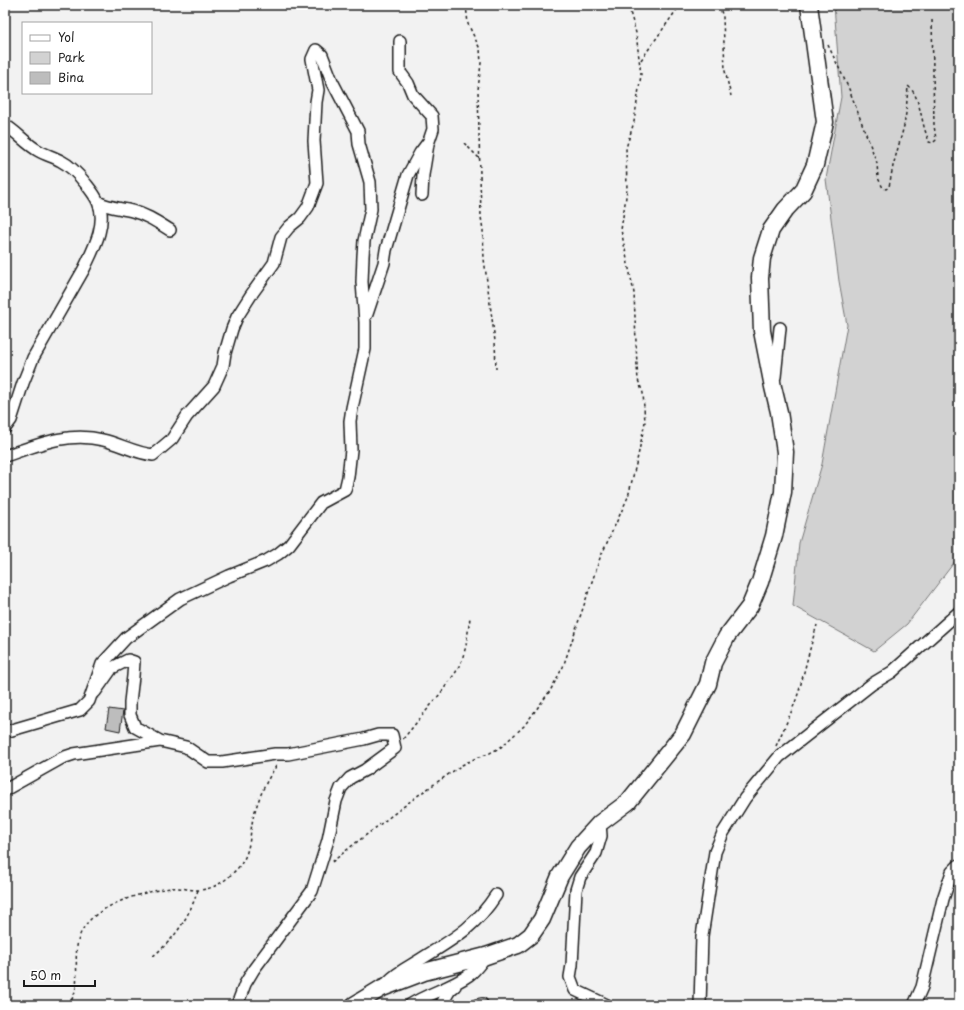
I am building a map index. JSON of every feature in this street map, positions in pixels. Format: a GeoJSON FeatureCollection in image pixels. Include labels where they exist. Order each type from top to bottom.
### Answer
{"type":"FeatureCollection","features":[{"type":"Feature","properties":{"kind":"street"},"geometry":{"type":"LineString","coordinates":[[354,1005],[382,988],[424,972],[486,956],[518,945],[531,935],[542,919],[560,876],[578,847],[600,823],[628,802],[683,734],[708,684],[713,663],[728,636],[750,606],[758,588],[774,536],[783,492],[785,452],[779,412],[762,331],[760,278],[762,258],[771,230],[785,210],[802,191],[815,165],[825,122],[809,5]]}},
{"type":"Feature","properties":{"kind":"street"},"geometry":{"type":"LineString","coordinates":[[400,41],[400,72],[408,83],[413,95],[432,116],[433,129],[429,141],[423,175],[422,195]]}},
{"type":"Feature","properties":{"kind":"street"},"geometry":{"type":"LineString","coordinates":[[5,456],[49,440],[76,437],[90,437],[103,440],[140,453],[153,455],[172,438],[187,416],[214,386],[223,366],[225,353],[237,317],[274,263],[281,237],[289,227],[300,218],[308,207],[317,183],[314,141],[318,90],[312,58],[316,50],[322,55],[332,81],[358,131],[359,144],[370,182],[371,209],[364,241],[362,288],[365,322],[365,349],[350,421],[351,450],[345,490],[321,503],[289,545],[278,554],[266,561],[229,576],[180,599],[126,638],[102,664],[89,701]]}},
{"type":"Feature","properties":{"kind":"street"},"geometry":{"type":"LineString","coordinates":[[5,125],[38,151],[62,161],[83,180],[98,202],[104,206],[125,209],[145,215],[170,230]]}},
{"type":"Feature","properties":{"kind":"street"},"geometry":{"type":"LineString","coordinates":[[365,322],[384,263],[386,250],[408,176],[420,152],[429,141]]}},
{"type":"Feature","properties":{"kind":"street"},"geometry":{"type":"LineString","coordinates":[[5,428],[11,420],[33,358],[84,269],[96,243],[101,216],[98,202]]}},
{"type":"Feature","properties":{"kind":"street"},"geometry":{"type":"LineString","coordinates":[[773,387],[780,328]]}},
{"type":"Feature","properties":{"kind":"street"},"geometry":{"type":"LineString","coordinates":[[700,1005],[702,936],[715,852],[723,833],[745,798],[779,757],[872,684],[892,672],[959,612]]}},
{"type":"Feature","properties":{"kind":"street"},"geometry":{"type":"LineString","coordinates":[[5,732],[80,710],[89,701],[112,668],[128,660],[134,662],[130,689],[130,715],[135,727],[160,741],[186,748],[208,762],[222,762],[275,754],[288,754],[378,735],[392,735],[395,748],[365,770],[350,778],[341,788],[336,801],[328,840],[312,891],[254,969],[245,984],[237,1005]]}},
{"type":"Feature","properties":{"kind":"street"},"geometry":{"type":"LineString","coordinates":[[5,790],[62,758],[74,754],[160,741]]}},
{"type":"Feature","properties":{"kind":"street"},"geometry":{"type":"LineString","coordinates":[[600,823],[602,836],[596,853],[580,877],[576,890],[570,977],[574,990],[607,1005]]}},
{"type":"Feature","properties":{"kind":"street"},"geometry":{"type":"LineString","coordinates":[[914,1005],[922,987],[943,899],[952,872],[959,865]]}},
{"type":"Feature","properties":{"kind":"street"},"geometry":{"type":"LineString","coordinates":[[382,988],[402,971],[450,942],[471,926],[489,907],[496,895]]}},
{"type":"Feature","properties":{"kind":"street"},"geometry":{"type":"LineString","coordinates":[[410,1005],[418,1000],[443,990],[471,974],[486,956]]}},
{"type":"Feature","properties":{"kind":"street"},"geometry":{"type":"LineString","coordinates":[[441,1005],[450,990],[460,981]]}},
{"type":"Feature","properties":{"kind":"path"},"geometry":{"type":"LineString","coordinates":[[466,5],[468,24],[480,49],[481,63],[478,90],[481,217],[484,259],[495,341],[496,369]]}},
{"type":"Feature","properties":{"kind":"path"},"geometry":{"type":"LineString","coordinates":[[332,862],[420,794],[462,765],[501,747],[524,726],[550,691],[562,667],[600,558],[626,503],[634,477],[645,422],[644,394],[638,380],[634,293],[620,230],[627,190],[626,148],[634,122],[641,75],[641,60],[636,33],[628,5]]}},
{"type":"Feature","properties":{"kind":"path"},"geometry":{"type":"LineString","coordinates":[[641,60],[680,5]]}},
{"type":"Feature","properties":{"kind":"path"},"geometry":{"type":"LineString","coordinates":[[719,5],[723,17],[725,71],[731,96]]}},
{"type":"Feature","properties":{"kind":"path"},"geometry":{"type":"LineString","coordinates":[[826,40],[852,96],[877,163],[878,178],[883,188],[886,189],[889,187],[904,126],[908,86],[912,89],[922,116],[924,130],[929,142],[933,143],[936,140],[934,125],[932,18]]}},
{"type":"Feature","properties":{"kind":"path"},"geometry":{"type":"LineString","coordinates":[[464,143],[480,159]]}},
{"type":"Feature","properties":{"kind":"path"},"geometry":{"type":"LineString","coordinates":[[395,748],[436,700],[456,672],[462,660],[466,646],[470,618]]}},
{"type":"Feature","properties":{"kind":"path"},"geometry":{"type":"LineString","coordinates":[[776,746],[798,692],[817,626]]}},
{"type":"Feature","properties":{"kind":"path"},"geometry":{"type":"LineString","coordinates":[[68,1005],[73,999],[77,987],[75,960],[76,947],[80,934],[88,921],[98,912],[135,896],[173,888],[198,890],[210,888],[223,882],[241,863],[248,851],[255,811],[264,787],[278,763],[288,754]]}},
{"type":"Feature","properties":{"kind":"path"},"geometry":{"type":"LineString","coordinates":[[153,956],[173,938],[194,902],[198,890]]}},
{"type":"Feature","properties":{"kind":"green space"},"geometry":{"type":"Polygon","coordinates":[[[834,5],[959,5],[959,556],[907,624],[874,651],[793,606],[799,543],[822,464],[847,325],[839,281],[826,179],[841,97],[834,5]]]}},
{"type":"Feature","properties":{"kind":"building"},"geometry":{"type":"Polygon","coordinates":[[[109,709],[123,711],[120,731],[106,728],[109,709]]]}}]}
